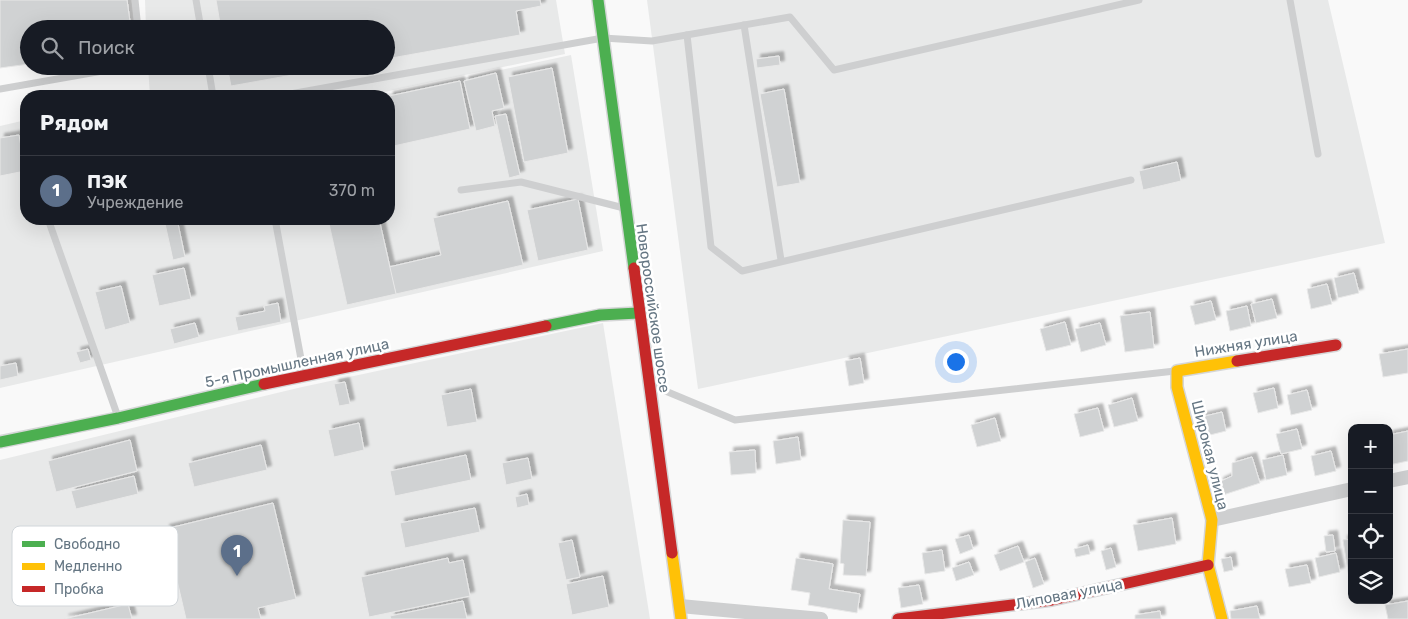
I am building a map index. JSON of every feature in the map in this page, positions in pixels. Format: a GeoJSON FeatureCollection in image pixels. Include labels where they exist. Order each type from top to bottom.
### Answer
{"type":"FeatureCollection","features":[{"type":"Feature","properties":{"kind":"street","name":"Новороссийское шоссе"},"geometry":{"type":"LineString","coordinates":[[598,0],[638,313],[680,613]]}},
{"type":"Feature","properties":{"kind":"street","name":"5-я Промышленная улица"},"geometry":{"type":"LineString","coordinates":[[0,442],[118,418],[304,375],[600,314],[638,313]]}},
{"type":"Feature","properties":{"kind":"street","name":"Нижняя улица"},"geometry":{"type":"LineString","coordinates":[[1177,387],[1177,371],[1336,345]]}},
{"type":"Feature","properties":{"kind":"street","name":"Широкая улица"},"geometry":{"type":"LineString","coordinates":[[1177,387],[1212,520],[1208,565],[1222,619]]}},
{"type":"Feature","properties":{"kind":"street"},"geometry":{"type":"LineString","coordinates":[[1393,480],[1408,477]]}},
{"type":"Feature","properties":{"kind":"street"},"geometry":{"type":"LineString","coordinates":[[1212,520],[1348,490]]}},
{"type":"Feature","properties":{"kind":"street","name":"Липовая улица"},"geometry":{"type":"LineString","coordinates":[[898,619],[1052,600],[1208,565]]}},
{"type":"Feature","properties":{"kind":"street"},"geometry":{"type":"LineString","coordinates":[[680,613],[821,619]]}},
{"type":"Feature","properties":{"kind":"lane"},"geometry":{"type":"LineString","coordinates":[[135,0],[137,20]]}},
{"type":"Feature","properties":{"kind":"lane"},"geometry":{"type":"LineString","coordinates":[[196,0],[199,20]]}},
{"type":"Feature","properties":{"kind":"lane"},"geometry":{"type":"LineString","coordinates":[[312,90],[602,38],[652,41],[790,17],[834,70],[1139,0]]}},
{"type":"Feature","properties":{"kind":"lane"},"geometry":{"type":"LineString","coordinates":[[1290,0],[1318,154]]}},
{"type":"Feature","properties":{"kind":"lane"},"geometry":{"type":"LineString","coordinates":[[744,25],[781,260]]}},
{"type":"Feature","properties":{"kind":"lane"},"geometry":{"type":"LineString","coordinates":[[687,35],[711,247],[742,270],[1131,180]]}},
{"type":"Feature","properties":{"kind":"lane"},"geometry":{"type":"LineString","coordinates":[[0,89],[80,75]]}},
{"type":"Feature","properties":{"kind":"lane"},"geometry":{"type":"LineString","coordinates":[[210,75],[212,90]]}},
{"type":"Feature","properties":{"kind":"lane"},"geometry":{"type":"LineString","coordinates":[[461,190],[521,182],[624,208]]}},
{"type":"Feature","properties":{"kind":"lane"},"geometry":{"type":"LineString","coordinates":[[50,225],[118,418]]}},
{"type":"Feature","properties":{"kind":"lane"},"geometry":{"type":"LineString","coordinates":[[276,225],[304,375]]}},
{"type":"Feature","properties":{"kind":"lane"},"geometry":{"type":"LineString","coordinates":[[648,384],[735,420],[1177,371]]}},
{"type":"Feature","properties":{"kind":"shaded area"},"geometry":{"type":"Polygon","coordinates":[[[145,0],[556,0],[565,54],[394,90],[150,90],[149,75],[395,75],[395,20],[146,20],[145,0]]]}},
{"type":"Feature","properties":{"kind":"shaded area"},"geometry":{"type":"Polygon","coordinates":[[[647,0],[1328,0],[1385,243],[698,389],[647,0]]]}},
{"type":"Feature","properties":{"kind":"shaded area"},"geometry":{"type":"Polygon","coordinates":[[[571,55],[603,251],[0,388],[0,126],[20,121],[20,225],[395,225],[395,92],[571,55]]]}},
{"type":"Feature","properties":{"kind":"shaded area"},"geometry":{"type":"Polygon","coordinates":[[[603,323],[650,619],[0,619],[0,460],[302,387],[603,323]]]}},
{"type":"Feature","properties":{"kind":"building"},"geometry":{"type":"Polygon","coordinates":[[[0,0],[127,0],[130,20],[20,20],[20,65],[0,68],[0,0]]]}},
{"type":"Feature","properties":{"kind":"building"},"geometry":{"type":"Polygon","coordinates":[[[216,0],[540,0],[541,6],[516,11],[520,35],[395,57],[395,20],[219,20],[216,0]]]}},
{"type":"Feature","properties":{"kind":"building"},"geometry":{"type":"Polygon","coordinates":[[[779,56],[780,65],[757,68],[756,59],[779,56]]]}},
{"type":"Feature","properties":{"kind":"building"},"geometry":{"type":"Polygon","coordinates":[[[552,68],[568,153],[524,162],[508,77],[552,68]]]}},
{"type":"Feature","properties":{"kind":"building"},"geometry":{"type":"Polygon","coordinates":[[[496,73],[504,108],[492,111],[495,126],[476,131],[464,81],[496,73]]]}},
{"type":"Feature","properties":{"kind":"building"},"geometry":{"type":"Polygon","coordinates":[[[229,75],[293,75],[231,86],[229,75]]]}},
{"type":"Feature","properties":{"kind":"building"},"geometry":{"type":"Polygon","coordinates":[[[460,81],[470,129],[395,146],[395,95],[460,81]]]}},
{"type":"Feature","properties":{"kind":"building"},"geometry":{"type":"Polygon","coordinates":[[[784,89],[800,183],[777,187],[760,94],[784,89]]]}},
{"type":"Feature","properties":{"kind":"building"},"geometry":{"type":"Polygon","coordinates":[[[506,114],[520,175],[509,178],[495,116],[506,114]]]}},
{"type":"Feature","properties":{"kind":"building"},"geometry":{"type":"Polygon","coordinates":[[[19,135],[20,172],[0,176],[0,138],[19,135]]]}},
{"type":"Feature","properties":{"kind":"building"},"geometry":{"type":"Polygon","coordinates":[[[1177,162],[1181,181],[1143,190],[1139,171],[1177,162]]]}},
{"type":"Feature","properties":{"kind":"building"},"geometry":{"type":"Polygon","coordinates":[[[578,199],[588,250],[538,261],[527,210],[578,199]]]}},
{"type":"Feature","properties":{"kind":"building"},"geometry":{"type":"Polygon","coordinates":[[[508,201],[523,265],[396,294],[389,267],[441,255],[433,218],[508,201]]]}},
{"type":"Feature","properties":{"kind":"building"},"geometry":{"type":"Polygon","coordinates":[[[165,225],[178,225],[185,257],[173,260],[165,225]]]}},
{"type":"Feature","properties":{"kind":"building"},"geometry":{"type":"Polygon","coordinates":[[[329,225],[380,225],[396,294],[347,305],[329,225]]]}},
{"type":"Feature","properties":{"kind":"building"},"geometry":{"type":"Polygon","coordinates":[[[184,268],[191,299],[159,306],[152,275],[184,268]]]}},
{"type":"Feature","properties":{"kind":"building"},"geometry":{"type":"Polygon","coordinates":[[[1354,273],[1359,293],[1338,298],[1334,278],[1354,273]]]}},
{"type":"Feature","properties":{"kind":"building"},"geometry":{"type":"Polygon","coordinates":[[[1327,284],[1332,304],[1311,309],[1307,289],[1327,284]]]}},
{"type":"Feature","properties":{"kind":"building"},"geometry":{"type":"Polygon","coordinates":[[[121,286],[130,323],[105,330],[95,292],[121,286]]]}},
{"type":"Feature","properties":{"kind":"building"},"geometry":{"type":"Polygon","coordinates":[[[1272,299],[1277,318],[1256,323],[1251,304],[1272,299]]]}},
{"type":"Feature","properties":{"kind":"building"},"geometry":{"type":"Polygon","coordinates":[[[1211,301],[1216,320],[1195,325],[1190,306],[1211,301]]]}},
{"type":"Feature","properties":{"kind":"building"},"geometry":{"type":"Polygon","coordinates":[[[278,303],[281,322],[238,331],[235,317],[265,311],[264,306],[278,303]]]}},
{"type":"Feature","properties":{"kind":"building"},"geometry":{"type":"Polygon","coordinates":[[[1247,306],[1251,326],[1230,331],[1226,311],[1247,306]]]}},
{"type":"Feature","properties":{"kind":"building"},"geometry":{"type":"Polygon","coordinates":[[[1150,312],[1154,348],[1125,352],[1120,316],[1150,312]]]}},
{"type":"Feature","properties":{"kind":"building"},"geometry":{"type":"Polygon","coordinates":[[[1065,322],[1071,345],[1046,351],[1040,329],[1065,322]]]}},
{"type":"Feature","properties":{"kind":"building"},"geometry":{"type":"Polygon","coordinates":[[[195,323],[199,337],[174,344],[170,329],[195,323]]]}},
{"type":"Feature","properties":{"kind":"building"},"geometry":{"type":"Polygon","coordinates":[[[1100,323],[1106,345],[1081,352],[1075,329],[1100,323]]]}},
{"type":"Feature","properties":{"kind":"building"},"geometry":{"type":"Polygon","coordinates":[[[88,349],[91,360],[80,363],[76,352],[88,349]]]}},
{"type":"Feature","properties":{"kind":"building"},"geometry":{"type":"Polygon","coordinates":[[[1408,349],[1408,373],[1383,377],[1379,354],[1408,349]]]}},
{"type":"Feature","properties":{"kind":"building"},"geometry":{"type":"Polygon","coordinates":[[[860,358],[864,383],[849,386],[845,361],[860,358]]]}},
{"type":"Feature","properties":{"kind":"building"},"geometry":{"type":"Polygon","coordinates":[[[16,363],[18,376],[0,380],[0,366],[16,363]]]}},
{"type":"Feature","properties":{"kind":"building"},"geometry":{"type":"Polygon","coordinates":[[[345,382],[350,404],[339,406],[334,384],[345,382]]]}},
{"type":"Feature","properties":{"kind":"building"},"geometry":{"type":"Polygon","coordinates":[[[1274,388],[1278,408],[1258,413],[1253,393],[1274,388]]]}},
{"type":"Feature","properties":{"kind":"building"},"geometry":{"type":"Polygon","coordinates":[[[471,389],[477,422],[447,427],[441,395],[471,389]]]}},
{"type":"Feature","properties":{"kind":"building"},"geometry":{"type":"Polygon","coordinates":[[[1307,390],[1312,410],[1291,415],[1287,395],[1307,390]]]}},
{"type":"Feature","properties":{"kind":"building"},"geometry":{"type":"Polygon","coordinates":[[[1132,398],[1138,421],[1114,427],[1108,405],[1132,398]]]}},
{"type":"Feature","properties":{"kind":"building"},"geometry":{"type":"Polygon","coordinates":[[[1098,408],[1104,431],[1080,437],[1074,414],[1098,408]]]}},
{"type":"Feature","properties":{"kind":"building"},"geometry":{"type":"Polygon","coordinates":[[[1222,412],[1226,431],[1206,436],[1201,417],[1222,412]]]}},
{"type":"Feature","properties":{"kind":"building"},"geometry":{"type":"Polygon","coordinates":[[[995,418],[1001,441],[977,447],[971,425],[995,418]]]}},
{"type":"Feature","properties":{"kind":"building"},"geometry":{"type":"Polygon","coordinates":[[[359,423],[364,450],[334,457],[328,430],[359,423]]]}},
{"type":"Feature","properties":{"kind":"building"},"geometry":{"type":"Polygon","coordinates":[[[1297,429],[1302,449],[1281,454],[1276,434],[1297,429]]]}},
{"type":"Feature","properties":{"kind":"building"},"geometry":{"type":"Polygon","coordinates":[[[1408,431],[1408,461],[1393,464],[1393,434],[1408,431]]]}},
{"type":"Feature","properties":{"kind":"building"},"geometry":{"type":"Polygon","coordinates":[[[798,437],[801,460],[776,464],[773,441],[798,437]]]}},
{"type":"Feature","properties":{"kind":"building"},"geometry":{"type":"Polygon","coordinates":[[[130,440],[137,471],[56,492],[48,461],[130,440]]]}},
{"type":"Feature","properties":{"kind":"building"},"geometry":{"type":"Polygon","coordinates":[[[261,445],[267,470],[194,487],[188,463],[261,445]]]}},
{"type":"Feature","properties":{"kind":"building"},"geometry":{"type":"Polygon","coordinates":[[[755,450],[756,473],[731,475],[729,452],[755,450]]]}},
{"type":"Feature","properties":{"kind":"building"},"geometry":{"type":"Polygon","coordinates":[[[1331,451],[1336,471],[1315,476],[1311,456],[1331,451]]]}},
{"type":"Feature","properties":{"kind":"building"},"geometry":{"type":"Polygon","coordinates":[[[466,455],[471,480],[395,496],[390,471],[466,455]]]}},
{"type":"Feature","properties":{"kind":"building"},"geometry":{"type":"Polygon","coordinates":[[[1283,455],[1287,475],[1266,480],[1262,460],[1283,455]]]}},
{"type":"Feature","properties":{"kind":"building"},"geometry":{"type":"Polygon","coordinates":[[[1252,457],[1260,483],[1220,496],[1219,482],[1232,476],[1232,463],[1252,457]]]}},
{"type":"Feature","properties":{"kind":"building"},"geometry":{"type":"Polygon","coordinates":[[[528,458],[532,479],[506,485],[502,463],[528,458]]]}},
{"type":"Feature","properties":{"kind":"building"},"geometry":{"type":"Polygon","coordinates":[[[134,476],[138,494],[76,509],[71,491],[134,476]]]}},
{"type":"Feature","properties":{"kind":"building"},"geometry":{"type":"Polygon","coordinates":[[[527,494],[529,505],[517,508],[515,497],[527,494]]]}},
{"type":"Feature","properties":{"kind":"building"},"geometry":{"type":"Polygon","coordinates":[[[273,503],[296,599],[258,608],[261,619],[186,619],[178,585],[177,526],[273,503]]]}},
{"type":"Feature","properties":{"kind":"building"},"geometry":{"type":"Polygon","coordinates":[[[475,508],[480,532],[405,548],[400,523],[475,508]]]}},
{"type":"Feature","properties":{"kind":"building"},"geometry":{"type":"Polygon","coordinates":[[[1172,518],[1176,544],[1138,551],[1133,525],[1172,518]]]}},
{"type":"Feature","properties":{"kind":"building"},"geometry":{"type":"Polygon","coordinates":[[[843,520],[870,522],[866,576],[843,575],[844,564],[840,563],[843,520]]]}},
{"type":"Feature","properties":{"kind":"building"},"geometry":{"type":"Polygon","coordinates":[[[969,535],[973,549],[960,554],[955,539],[969,535]]]}},
{"type":"Feature","properties":{"kind":"building"},"geometry":{"type":"Polygon","coordinates":[[[1333,535],[1335,551],[1326,552],[1324,536],[1333,535]]]}},
{"type":"Feature","properties":{"kind":"building"},"geometry":{"type":"Polygon","coordinates":[[[1348,539],[1348,572],[1343,540],[1348,539]]]}},
{"type":"Feature","properties":{"kind":"building"},"geometry":{"type":"Polygon","coordinates":[[[572,540],[580,577],[566,580],[558,543],[572,540]]]}},
{"type":"Feature","properties":{"kind":"building"},"geometry":{"type":"Polygon","coordinates":[[[1088,545],[1090,554],[1076,557],[1074,549],[1088,545]]]}},
{"type":"Feature","properties":{"kind":"building"},"geometry":{"type":"Polygon","coordinates":[[[1018,546],[1024,562],[1000,571],[994,555],[1018,546]]]}},
{"type":"Feature","properties":{"kind":"building"},"geometry":{"type":"Polygon","coordinates":[[[1111,548],[1116,567],[1106,570],[1101,551],[1111,548]]]}},
{"type":"Feature","properties":{"kind":"building"},"geometry":{"type":"Polygon","coordinates":[[[942,550],[945,571],[925,574],[922,553],[942,550]]]}},
{"type":"Feature","properties":{"kind":"building"},"geometry":{"type":"Polygon","coordinates":[[[1336,553],[1340,572],[1319,577],[1315,558],[1336,553]]]}},
{"type":"Feature","properties":{"kind":"building"},"geometry":{"type":"Polygon","coordinates":[[[1231,557],[1233,570],[1224,572],[1221,559],[1231,557]]]}},
{"type":"Feature","properties":{"kind":"building"},"geometry":{"type":"Polygon","coordinates":[[[448,558],[449,563],[463,560],[470,596],[369,617],[361,577],[448,558]]]}},
{"type":"Feature","properties":{"kind":"building"},"geometry":{"type":"Polygon","coordinates":[[[796,558],[833,564],[829,589],[860,594],[857,613],[808,605],[810,593],[791,590],[796,558]]]}},
{"type":"Feature","properties":{"kind":"building"},"geometry":{"type":"Polygon","coordinates":[[[1035,558],[1044,584],[1033,588],[1025,562],[1035,558]]]}},
{"type":"Feature","properties":{"kind":"building"},"geometry":{"type":"Polygon","coordinates":[[[969,562],[974,575],[956,581],[952,568],[969,562]]]}},
{"type":"Feature","properties":{"kind":"building"},"geometry":{"type":"Polygon","coordinates":[[[1307,565],[1311,583],[1289,587],[1285,569],[1307,565]]]}},
{"type":"Feature","properties":{"kind":"building"},"geometry":{"type":"Polygon","coordinates":[[[603,576],[609,607],[572,615],[566,584],[603,576]]]}},
{"type":"Feature","properties":{"kind":"building"},"geometry":{"type":"Polygon","coordinates":[[[919,585],[923,604],[901,608],[898,588],[919,585]]]}},
{"type":"Feature","properties":{"kind":"building"},"geometry":{"type":"Polygon","coordinates":[[[463,601],[467,619],[391,619],[390,616],[463,601]]]}},
{"type":"Feature","properties":{"kind":"building"},"geometry":{"type":"Polygon","coordinates":[[[1408,601],[1408,619],[1388,619],[1385,605],[1408,601]]]}},
{"type":"Feature","properties":{"kind":"building"},"geometry":{"type":"Polygon","coordinates":[[[119,606],[129,606],[132,619],[64,619],[119,606]]]}},
{"type":"Feature","properties":{"kind":"building"},"geometry":{"type":"Polygon","coordinates":[[[1257,606],[1260,619],[1231,619],[1230,611],[1257,606]]]}},
{"type":"Feature","properties":{"kind":"building"},"geometry":{"type":"Polygon","coordinates":[[[1160,611],[1161,619],[1135,619],[1135,615],[1160,611]]]}},
{"type":"Feature","properties":{"kind":"traffic: fast"},"geometry":{"type":"LineString","coordinates":[[598,0],[634,268]]}},
{"type":"Feature","properties":{"kind":"traffic: fast"},"geometry":{"type":"LineString","coordinates":[[546,326],[600,315],[638,313]]}},
{"type":"Feature","properties":{"kind":"traffic: fast"},"geometry":{"type":"LineString","coordinates":[[0,442],[118,418],[264,384]]}},
{"type":"Feature","properties":{"kind":"traffic: slow"},"geometry":{"type":"LineString","coordinates":[[1222,619],[1208,565],[1212,520],[1177,387],[1177,371],[1237,361]]}},
{"type":"Feature","properties":{"kind":"traffic: slow"},"geometry":{"type":"LineString","coordinates":[[672,553],[681,619]]}},
{"type":"Feature","properties":{"kind":"traffic: jam"},"geometry":{"type":"LineString","coordinates":[[634,268],[672,553]]}},
{"type":"Feature","properties":{"kind":"traffic: jam"},"geometry":{"type":"LineString","coordinates":[[264,384],[546,326]]}},
{"type":"Feature","properties":{"kind":"traffic: jam"},"geometry":{"type":"LineString","coordinates":[[1237,361],[1336,345]]}},
{"type":"Feature","properties":{"kind":"traffic: jam"},"geometry":{"type":"LineString","coordinates":[[898,619],[1052,600],[1208,565]]}},
{"type":"Feature","properties":{"kind":"place","name":"ПЭК"},"geometry":{"type":"Point","coordinates":[237,576]}}]}
